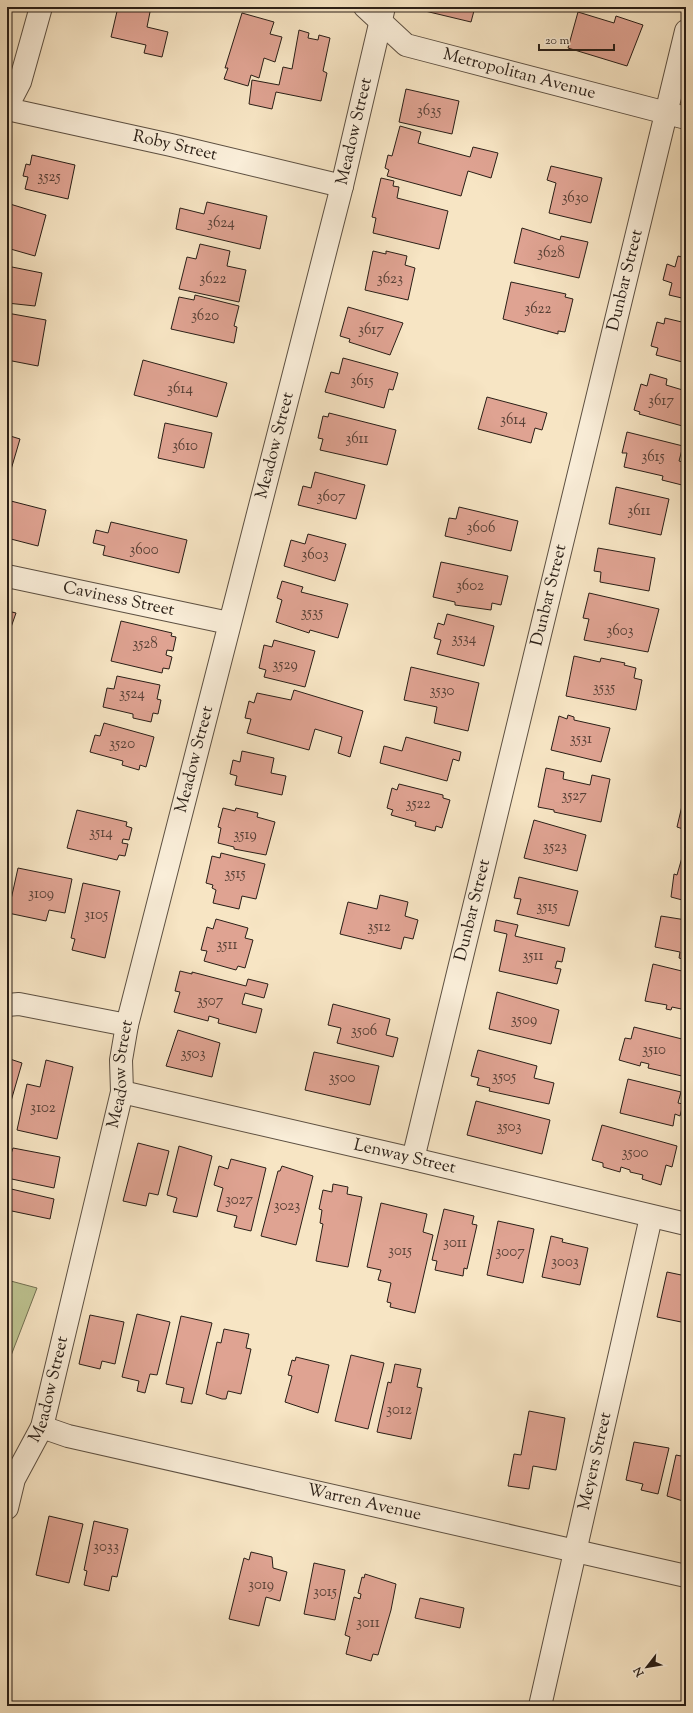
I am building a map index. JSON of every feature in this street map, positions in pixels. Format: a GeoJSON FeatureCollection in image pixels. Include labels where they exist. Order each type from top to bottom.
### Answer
{"type":"FeatureCollection","features":[{"type":"Feature","properties":{"kind":"street"},"geometry":{"type":"LineString","coordinates":[[7,108],[20,82],[41,7]]}},
{"type":"Feature","properties":{"kind":"street","name":"Metropolitan Avenue"},"geometry":{"type":"LineString","coordinates":[[377,12],[406,44],[676,116]]}},
{"type":"Feature","properties":{"kind":"street","name":"Meadow Street"},"geometry":{"type":"LineString","coordinates":[[7,1508],[14,1479],[42,1427],[122,1092],[121,1060],[126,1025],[342,186],[377,12]]}},
{"type":"Feature","properties":{"kind":"street","name":"Dunbar Street"},"geometry":{"type":"LineString","coordinates":[[413,1159],[676,116],[686,32]]}},
{"type":"Feature","properties":{"kind":"street","name":"Roby Street"},"geometry":{"type":"LineString","coordinates":[[7,108],[342,186]]}},
{"type":"Feature","properties":{"kind":"street","name":"Caviness Street"},"geometry":{"type":"LineString","coordinates":[[7,576],[229,623]]}},
{"type":"Feature","properties":{"kind":"street"},"geometry":{"type":"LineString","coordinates":[[7,1005],[19,1004],[126,1025]]}},
{"type":"Feature","properties":{"kind":"street","name":"Lenway Street"},"geometry":{"type":"LineString","coordinates":[[122,1092],[686,1224]]}},
{"type":"Feature","properties":{"kind":"street","name":"Meyers Street"},"geometry":{"type":"LineString","coordinates":[[540,1706],[651,1217]]}},
{"type":"Feature","properties":{"kind":"street","name":"Warren Avenue"},"geometry":{"type":"LineString","coordinates":[[42,1427],[68,1436],[686,1576]]}},
{"type":"Feature","properties":{"kind":"green space"},"geometry":{"type":"Polygon","coordinates":[[[7,1280],[37,1288],[7,1366],[7,1280]]]}},
{"type":"Feature","properties":{"kind":"building"},"geometry":{"type":"Polygon","coordinates":[[[118,7],[151,7],[147,27],[168,32],[162,57],[144,53],[146,45],[111,37],[118,7]]]}},
{"type":"Feature","properties":{"kind":"building"},"geometry":{"type":"Polygon","coordinates":[[[426,7],[475,7],[471,22],[425,11],[426,7]]]}},
{"type":"Feature","properties":{"kind":"building"},"geometry":{"type":"Polygon","coordinates":[[[578,12],[614,23],[616,16],[643,25],[627,66],[568,48],[578,12]]]}},
{"type":"Feature","properties":{"kind":"building"},"geometry":{"type":"Polygon","coordinates":[[[242,13],[274,22],[270,34],[282,37],[275,62],[264,58],[259,78],[251,75],[248,86],[224,79],[228,68],[225,68],[242,13]]]}},
{"type":"Feature","properties":{"kind":"building"},"geometry":{"type":"Polygon","coordinates":[[[299,30],[309,33],[308,38],[318,40],[319,35],[330,38],[323,71],[327,73],[321,101],[276,92],[272,109],[249,104],[252,80],[279,85],[283,67],[292,69],[299,30]]]}},
{"type":"Feature","properties":{"kind":"building"},"geometry":{"type":"Polygon","coordinates":[[[406,89],[459,101],[452,134],[399,122],[406,89]]]}},
{"type":"Feature","properties":{"kind":"building"},"geometry":{"type":"Polygon","coordinates":[[[400,126],[421,132],[418,143],[470,157],[473,147],[498,153],[491,178],[468,171],[461,196],[387,176],[389,170],[385,168],[388,155],[392,156],[400,126]]]}},
{"type":"Feature","properties":{"kind":"building"},"geometry":{"type":"Polygon","coordinates":[[[32,155],[75,165],[68,199],[25,189],[28,177],[23,176],[26,164],[30,165],[32,155]]]}},
{"type":"Feature","properties":{"kind":"building"},"geometry":{"type":"Polygon","coordinates":[[[551,166],[602,178],[591,223],[549,213],[556,183],[547,180],[551,166]]]}},
{"type":"Feature","properties":{"kind":"building"},"geometry":{"type":"Polygon","coordinates":[[[381,178],[394,181],[393,186],[399,187],[397,198],[448,211],[439,249],[373,233],[376,218],[372,217],[381,178]]]}},
{"type":"Feature","properties":{"kind":"building"},"geometry":{"type":"Polygon","coordinates":[[[207,202],[267,216],[260,249],[176,229],[180,208],[204,214],[207,202]]]}},
{"type":"Feature","properties":{"kind":"building"},"geometry":{"type":"Polygon","coordinates":[[[10,204],[46,215],[35,256],[7,248],[7,214],[10,204]]]}},
{"type":"Feature","properties":{"kind":"building"},"geometry":{"type":"Polygon","coordinates":[[[686,227],[686,245],[682,244],[686,227]]]}},
{"type":"Feature","properties":{"kind":"building"},"geometry":{"type":"Polygon","coordinates":[[[522,228],[560,240],[561,236],[588,242],[579,278],[514,263],[522,228]]]}},
{"type":"Feature","properties":{"kind":"building"},"geometry":{"type":"Polygon","coordinates":[[[200,244],[230,251],[227,266],[246,270],[239,302],[179,289],[187,257],[196,259],[200,244]]]}},
{"type":"Feature","properties":{"kind":"building"},"geometry":{"type":"Polygon","coordinates":[[[373,251],[386,254],[386,251],[407,256],[405,265],[415,268],[408,300],[365,290],[373,251]]]}},
{"type":"Feature","properties":{"kind":"building"},"geometry":{"type":"Polygon","coordinates":[[[678,256],[686,258],[686,299],[669,295],[672,283],[663,280],[667,264],[675,267],[678,256]]]}},
{"type":"Feature","properties":{"kind":"building"},"geometry":{"type":"Polygon","coordinates":[[[7,266],[42,273],[35,306],[7,303],[7,266]]]}},
{"type":"Feature","properties":{"kind":"building"},"geometry":{"type":"Polygon","coordinates":[[[511,282],[566,294],[565,297],[573,299],[565,332],[558,331],[558,334],[503,319],[511,282]]]}},
{"type":"Feature","properties":{"kind":"building"},"geometry":{"type":"Polygon","coordinates":[[[195,295],[239,306],[234,326],[237,327],[234,343],[171,329],[179,297],[194,300],[195,295]]]}},
{"type":"Feature","properties":{"kind":"building"},"geometry":{"type":"Polygon","coordinates":[[[348,307],[403,323],[390,355],[349,342],[350,339],[340,336],[348,307]]]}},
{"type":"Feature","properties":{"kind":"building"},"geometry":{"type":"Polygon","coordinates":[[[7,313],[46,320],[38,366],[7,360],[7,313]]]}},
{"type":"Feature","properties":{"kind":"building"},"geometry":{"type":"Polygon","coordinates":[[[665,318],[686,323],[686,363],[656,355],[658,348],[651,346],[657,322],[664,324],[665,318]]]}},
{"type":"Feature","properties":{"kind":"building"},"geometry":{"type":"Polygon","coordinates":[[[343,358],[398,373],[393,390],[389,389],[384,408],[325,392],[331,372],[339,374],[343,358]]]}},
{"type":"Feature","properties":{"kind":"building"},"geometry":{"type":"Polygon","coordinates":[[[143,360],[227,383],[217,417],[134,395],[143,360]]]}},
{"type":"Feature","properties":{"kind":"building"},"geometry":{"type":"Polygon","coordinates":[[[650,374],[667,379],[666,385],[686,391],[686,427],[639,414],[640,412],[634,410],[641,384],[647,386],[650,374]]]}},
{"type":"Feature","properties":{"kind":"building"},"geometry":{"type":"Polygon","coordinates":[[[7,381],[10,382],[7,414],[7,381]]]}},
{"type":"Feature","properties":{"kind":"building"},"geometry":{"type":"Polygon","coordinates":[[[487,397],[547,413],[542,430],[535,428],[531,443],[478,429],[487,397]]]}},
{"type":"Feature","properties":{"kind":"building"},"geometry":{"type":"Polygon","coordinates":[[[329,413],[396,430],[387,465],[320,450],[323,439],[318,438],[323,416],[328,417],[329,413]]]}},
{"type":"Feature","properties":{"kind":"building"},"geometry":{"type":"Polygon","coordinates":[[[165,423],[212,433],[204,468],[158,458],[165,423]]]}},
{"type":"Feature","properties":{"kind":"building"},"geometry":{"type":"Polygon","coordinates":[[[627,432],[683,446],[679,461],[686,463],[682,485],[662,480],[663,476],[624,467],[627,453],[622,453],[627,432]]]}},
{"type":"Feature","properties":{"kind":"building"},"geometry":{"type":"Polygon","coordinates":[[[7,435],[20,439],[10,473],[7,472],[7,435]]]}},
{"type":"Feature","properties":{"kind":"building"},"geometry":{"type":"Polygon","coordinates":[[[315,472],[365,485],[356,519],[298,505],[303,486],[311,488],[315,472]]]}},
{"type":"Feature","properties":{"kind":"building"},"geometry":{"type":"Polygon","coordinates":[[[616,487],[669,499],[661,535],[609,524],[616,487]]]}},
{"type":"Feature","properties":{"kind":"building"},"geometry":{"type":"Polygon","coordinates":[[[7,500],[46,510],[38,546],[7,538],[7,500]]]}},
{"type":"Feature","properties":{"kind":"building"},"geometry":{"type":"Polygon","coordinates":[[[459,507],[518,521],[511,551],[445,536],[449,518],[456,519],[459,507]]]}},
{"type":"Feature","properties":{"kind":"building"},"geometry":{"type":"Polygon","coordinates":[[[111,522],[187,540],[179,573],[103,555],[105,546],[93,543],[96,530],[108,533],[111,522]]]}},
{"type":"Feature","properties":{"kind":"building"},"geometry":{"type":"Polygon","coordinates":[[[308,534],[346,544],[335,581],[284,566],[291,540],[305,544],[308,534]]]}},
{"type":"Feature","properties":{"kind":"building"},"geometry":{"type":"Polygon","coordinates":[[[598,548],[655,558],[649,591],[600,582],[601,572],[594,571],[598,548]]]}},
{"type":"Feature","properties":{"kind":"building"},"geometry":{"type":"Polygon","coordinates":[[[441,562],[508,576],[501,605],[492,603],[491,610],[455,605],[455,602],[433,597],[441,562]]]}},
{"type":"Feature","properties":{"kind":"building"},"geometry":{"type":"Polygon","coordinates":[[[282,581],[303,587],[301,592],[348,604],[338,638],[310,630],[309,633],[276,622],[282,600],[277,598],[282,581]]]}},
{"type":"Feature","properties":{"kind":"building"},"geometry":{"type":"Polygon","coordinates":[[[589,593],[659,609],[648,652],[584,640],[589,619],[583,618],[589,593]]]}},
{"type":"Feature","properties":{"kind":"building"},"geometry":{"type":"Polygon","coordinates":[[[7,603],[11,604],[8,611],[16,613],[9,633],[7,632],[7,603]]]}},
{"type":"Feature","properties":{"kind":"building"},"geometry":{"type":"Polygon","coordinates":[[[447,614],[494,626],[484,666],[437,654],[441,640],[434,638],[438,623],[444,625],[447,614]]]}},
{"type":"Feature","properties":{"kind":"building"},"geometry":{"type":"Polygon","coordinates":[[[121,621],[172,633],[171,636],[176,637],[173,651],[167,650],[166,655],[172,657],[169,669],[163,668],[162,673],[111,661],[121,621]]]}},
{"type":"Feature","properties":{"kind":"building"},"geometry":{"type":"Polygon","coordinates":[[[274,640],[315,651],[305,687],[264,677],[266,670],[259,668],[264,645],[272,647],[274,640]]]}},
{"type":"Feature","properties":{"kind":"building"},"geometry":{"type":"Polygon","coordinates":[[[574,656],[600,662],[601,658],[625,663],[624,665],[636,668],[634,678],[642,680],[636,710],[566,696],[574,656]]]}},
{"type":"Feature","properties":{"kind":"building"},"geometry":{"type":"Polygon","coordinates":[[[411,667],[479,683],[468,731],[434,723],[437,707],[404,700],[411,667]]]}},
{"type":"Feature","properties":{"kind":"building"},"geometry":{"type":"Polygon","coordinates":[[[117,676],[160,685],[157,699],[161,700],[158,714],[153,713],[151,722],[133,718],[133,714],[103,707],[107,688],[114,689],[117,676]]]}},
{"type":"Feature","properties":{"kind":"building"},"geometry":{"type":"Polygon","coordinates":[[[294,690],[363,711],[350,757],[338,753],[342,737],[315,729],[309,750],[247,733],[251,719],[245,718],[249,701],[254,703],[257,693],[291,700],[294,690]]]}},
{"type":"Feature","properties":{"kind":"building"},"geometry":{"type":"Polygon","coordinates":[[[568,715],[574,717],[574,720],[610,728],[601,762],[551,750],[559,716],[567,719],[568,715]]]}},
{"type":"Feature","properties":{"kind":"building"},"geometry":{"type":"Polygon","coordinates":[[[104,723],[154,737],[146,767],[140,765],[139,770],[122,765],[123,761],[90,752],[95,735],[100,736],[104,723]]]}},
{"type":"Feature","properties":{"kind":"building"},"geometry":{"type":"Polygon","coordinates":[[[406,737],[461,752],[459,761],[453,759],[447,781],[380,763],[384,746],[402,751],[406,737]]]}},
{"type":"Feature","properties":{"kind":"building"},"geometry":{"type":"Polygon","coordinates":[[[242,751],[274,758],[271,773],[286,776],[282,795],[235,785],[237,776],[230,774],[233,760],[240,762],[242,751]]]}},
{"type":"Feature","properties":{"kind":"building"},"geometry":{"type":"Polygon","coordinates":[[[546,768],[564,772],[563,779],[590,785],[592,775],[610,779],[601,822],[538,807],[546,768]]]}},
{"type":"Feature","properties":{"kind":"building"},"geometry":{"type":"Polygon","coordinates":[[[399,784],[443,795],[443,798],[450,800],[442,828],[436,826],[435,831],[415,826],[416,822],[391,815],[393,810],[387,808],[392,788],[397,790],[399,784]]]}},
{"type":"Feature","properties":{"kind":"building"},"geometry":{"type":"Polygon","coordinates":[[[686,793],[686,830],[677,827],[686,793]]]}},
{"type":"Feature","properties":{"kind":"building"},"geometry":{"type":"Polygon","coordinates":[[[223,808],[235,811],[236,808],[258,813],[257,817],[275,822],[266,855],[234,849],[234,847],[218,843],[221,828],[218,827],[223,808]]]}},
{"type":"Feature","properties":{"kind":"building"},"geometry":{"type":"Polygon","coordinates":[[[77,810],[127,822],[126,826],[132,828],[129,840],[123,839],[122,843],[128,844],[125,856],[119,855],[117,860],[67,848],[77,810]]]}},
{"type":"Feature","properties":{"kind":"building"},"geometry":{"type":"Polygon","coordinates":[[[534,820],[586,835],[577,871],[524,858],[534,820]]]}},
{"type":"Feature","properties":{"kind":"building"},"geometry":{"type":"Polygon","coordinates":[[[221,853],[265,864],[256,899],[242,896],[239,909],[213,903],[216,890],[212,888],[213,885],[206,883],[212,856],[220,858],[221,853]]]}},
{"type":"Feature","properties":{"kind":"building"},"geometry":{"type":"Polygon","coordinates":[[[683,854],[686,855],[686,901],[671,897],[674,874],[677,875],[683,854]]]}},
{"type":"Feature","properties":{"kind":"building"},"geometry":{"type":"Polygon","coordinates":[[[18,868],[72,879],[65,913],[49,910],[46,921],[8,913],[18,868]]]}},
{"type":"Feature","properties":{"kind":"building"},"geometry":{"type":"Polygon","coordinates":[[[519,877],[578,891],[569,926],[517,914],[521,899],[514,898],[519,877]]]}},
{"type":"Feature","properties":{"kind":"building"},"geometry":{"type":"Polygon","coordinates":[[[83,883],[120,891],[105,958],[72,950],[75,939],[71,938],[83,883]]]}},
{"type":"Feature","properties":{"kind":"building"},"geometry":{"type":"Polygon","coordinates":[[[380,895],[408,902],[405,916],[418,920],[413,939],[404,937],[401,949],[340,934],[348,902],[377,909],[380,895]]]}},
{"type":"Feature","properties":{"kind":"building"},"geometry":{"type":"Polygon","coordinates":[[[661,916],[686,920],[686,960],[679,958],[680,952],[655,947],[661,916]]]}},
{"type":"Feature","properties":{"kind":"building"},"geometry":{"type":"Polygon","coordinates":[[[216,919],[248,928],[245,938],[253,940],[245,968],[238,966],[236,970],[204,961],[207,951],[201,950],[207,927],[213,929],[216,919]]]}},
{"type":"Feature","properties":{"kind":"building"},"geometry":{"type":"Polygon","coordinates":[[[496,920],[518,925],[515,936],[565,948],[562,962],[557,961],[555,968],[561,969],[557,984],[499,971],[507,934],[494,931],[496,920]]]}},
{"type":"Feature","properties":{"kind":"building"},"geometry":{"type":"Polygon","coordinates":[[[653,964],[686,972],[686,1010],[672,1007],[671,1010],[666,1009],[667,1005],[645,1001],[653,964]]]}},
{"type":"Feature","properties":{"kind":"building"},"geometry":{"type":"Polygon","coordinates":[[[180,971],[192,974],[192,972],[246,986],[248,979],[268,984],[264,998],[245,993],[242,1004],[262,1009],[256,1033],[218,1023],[219,1019],[209,1016],[208,1021],[174,1012],[180,992],[175,991],[180,971]]]}},
{"type":"Feature","properties":{"kind":"building"},"geometry":{"type":"Polygon","coordinates":[[[497,992],[559,1010],[551,1044],[489,1029],[497,992]]]}},
{"type":"Feature","properties":{"kind":"building"},"geometry":{"type":"Polygon","coordinates":[[[333,1004],[390,1019],[386,1035],[398,1038],[393,1057],[337,1043],[341,1028],[328,1025],[333,1004]]]}},
{"type":"Feature","properties":{"kind":"building"},"geometry":{"type":"Polygon","coordinates":[[[634,1027],[686,1040],[686,1077],[648,1068],[649,1064],[641,1062],[640,1066],[619,1060],[625,1038],[631,1039],[634,1027]]]}},
{"type":"Feature","properties":{"kind":"building"},"geometry":{"type":"Polygon","coordinates":[[[178,1030],[220,1043],[212,1077],[166,1066],[178,1030]]]}},
{"type":"Feature","properties":{"kind":"building"},"geometry":{"type":"Polygon","coordinates":[[[478,1050],[537,1066],[534,1078],[554,1083],[549,1104],[489,1091],[490,1088],[477,1085],[479,1078],[471,1076],[478,1050]]]}},
{"type":"Feature","properties":{"kind":"building"},"geometry":{"type":"Polygon","coordinates":[[[314,1052],[379,1066],[370,1105],[305,1090],[314,1052]]]}},
{"type":"Feature","properties":{"kind":"building"},"geometry":{"type":"Polygon","coordinates":[[[7,1058],[22,1063],[7,1115],[7,1058]]]}},
{"type":"Feature","properties":{"kind":"building"},"geometry":{"type":"Polygon","coordinates":[[[46,1060],[73,1067],[57,1139],[17,1130],[27,1084],[40,1087],[46,1060]]]}},
{"type":"Feature","properties":{"kind":"building"},"geometry":{"type":"Polygon","coordinates":[[[628,1079],[681,1092],[678,1103],[683,1104],[680,1116],[675,1114],[673,1126],[620,1113],[628,1079]]]}},
{"type":"Feature","properties":{"kind":"building"},"geometry":{"type":"Polygon","coordinates":[[[476,1101],[550,1120],[542,1154],[467,1135],[476,1101]]]}},
{"type":"Feature","properties":{"kind":"building"},"geometry":{"type":"Polygon","coordinates":[[[602,1125],[677,1146],[672,1167],[666,1165],[661,1185],[642,1179],[643,1175],[630,1172],[630,1170],[621,1167],[620,1172],[603,1167],[603,1163],[592,1160],[602,1125]]]}},
{"type":"Feature","properties":{"kind":"building"},"geometry":{"type":"Polygon","coordinates":[[[138,1143],[169,1151],[158,1195],[149,1193],[146,1206],[123,1201],[138,1143]]]}},
{"type":"Feature","properties":{"kind":"building"},"geometry":{"type":"Polygon","coordinates":[[[179,1146],[212,1156],[197,1217],[173,1212],[177,1198],[167,1195],[179,1146]]]}},
{"type":"Feature","properties":{"kind":"building"},"geometry":{"type":"Polygon","coordinates":[[[13,1148],[60,1157],[54,1188],[7,1178],[7,1153],[11,1154],[13,1148]]]}},
{"type":"Feature","properties":{"kind":"building"},"geometry":{"type":"Polygon","coordinates":[[[231,1159],[266,1168],[251,1231],[234,1227],[237,1216],[217,1211],[223,1188],[214,1185],[219,1166],[228,1169],[231,1159]]]}},
{"type":"Feature","properties":{"kind":"building"},"geometry":{"type":"Polygon","coordinates":[[[282,1166],[313,1176],[296,1245],[261,1236],[278,1171],[280,1171],[282,1166]]]}},
{"type":"Feature","properties":{"kind":"building"},"geometry":{"type":"Polygon","coordinates":[[[333,1184],[348,1187],[347,1194],[362,1197],[348,1267],[316,1261],[323,1224],[320,1223],[322,1210],[319,1209],[323,1190],[332,1192],[333,1184]]]}},
{"type":"Feature","properties":{"kind":"building"},"geometry":{"type":"Polygon","coordinates":[[[7,1188],[54,1199],[50,1219],[7,1210],[7,1188]]]}},
{"type":"Feature","properties":{"kind":"building"},"geometry":{"type":"Polygon","coordinates":[[[381,1203],[427,1214],[423,1232],[433,1235],[415,1313],[390,1307],[391,1303],[387,1302],[391,1283],[378,1280],[381,1270],[367,1267],[381,1203]]]}},
{"type":"Feature","properties":{"kind":"building"},"geometry":{"type":"Polygon","coordinates":[[[444,1209],[474,1216],[472,1224],[477,1225],[467,1269],[464,1268],[463,1276],[435,1270],[437,1261],[432,1260],[444,1209]]]}},
{"type":"Feature","properties":{"kind":"building"},"geometry":{"type":"Polygon","coordinates":[[[498,1221],[534,1229],[523,1283],[487,1275],[498,1221]]]}},
{"type":"Feature","properties":{"kind":"building"},"geometry":{"type":"Polygon","coordinates":[[[551,1236],[563,1239],[562,1242],[588,1248],[580,1285],[542,1277],[551,1236]]]}},
{"type":"Feature","properties":{"kind":"building"},"geometry":{"type":"Polygon","coordinates":[[[667,1272],[686,1276],[686,1323],[657,1317],[667,1272]]]}},
{"type":"Feature","properties":{"kind":"building"},"geometry":{"type":"Polygon","coordinates":[[[137,1314],[170,1322],[157,1375],[150,1374],[145,1393],[137,1391],[139,1381],[122,1377],[137,1314]]]}},
{"type":"Feature","properties":{"kind":"building"},"geometry":{"type":"Polygon","coordinates":[[[90,1315],[124,1322],[115,1364],[102,1361],[100,1369],[79,1364],[90,1315]]]}},
{"type":"Feature","properties":{"kind":"building"},"geometry":{"type":"Polygon","coordinates":[[[181,1316],[212,1323],[192,1404],[181,1402],[184,1388],[166,1384],[181,1316]]]}},
{"type":"Feature","properties":{"kind":"building"},"geometry":{"type":"Polygon","coordinates":[[[224,1329],[249,1334],[246,1348],[251,1349],[241,1394],[228,1391],[226,1399],[222,1399],[206,1394],[217,1342],[221,1343],[224,1329]]]}},
{"type":"Feature","properties":{"kind":"building"},"geometry":{"type":"Polygon","coordinates":[[[351,1355],[384,1363],[368,1429],[335,1421],[351,1355]]]}},
{"type":"Feature","properties":{"kind":"building"},"geometry":{"type":"Polygon","coordinates":[[[296,1357],[329,1365],[318,1413],[285,1402],[292,1376],[288,1375],[292,1360],[295,1361],[296,1357]]]}},
{"type":"Feature","properties":{"kind":"building"},"geometry":{"type":"Polygon","coordinates":[[[395,1364],[421,1369],[417,1387],[422,1388],[411,1439],[377,1432],[388,1382],[391,1383],[395,1364]]]}},
{"type":"Feature","properties":{"kind":"building"},"geometry":{"type":"Polygon","coordinates":[[[529,1411],[565,1418],[556,1470],[533,1466],[529,1489],[508,1486],[514,1454],[521,1455],[529,1411]]]}},
{"type":"Feature","properties":{"kind":"building"},"geometry":{"type":"Polygon","coordinates":[[[634,1442],[669,1448],[658,1494],[641,1490],[643,1484],[626,1480],[634,1442]]]}},
{"type":"Feature","properties":{"kind":"building"},"geometry":{"type":"Polygon","coordinates":[[[676,1455],[686,1457],[686,1502],[667,1496],[676,1455]]]}},
{"type":"Feature","properties":{"kind":"building"},"geometry":{"type":"Polygon","coordinates":[[[49,1516],[83,1524],[69,1583],[36,1575],[49,1516]]]}},
{"type":"Feature","properties":{"kind":"building"},"geometry":{"type":"Polygon","coordinates":[[[94,1521],[128,1529],[117,1577],[112,1576],[109,1591],[84,1585],[87,1571],[84,1570],[94,1521]]]}},
{"type":"Feature","properties":{"kind":"building"},"geometry":{"type":"Polygon","coordinates":[[[251,1552],[272,1557],[273,1568],[287,1572],[280,1601],[266,1597],[259,1626],[229,1619],[244,1558],[249,1560],[251,1552]]]}},
{"type":"Feature","properties":{"kind":"building"},"geometry":{"type":"Polygon","coordinates":[[[314,1563],[345,1570],[335,1620],[304,1614],[314,1563]]]}},
{"type":"Feature","properties":{"kind":"building"},"geometry":{"type":"Polygon","coordinates":[[[365,1574],[396,1584],[391,1610],[378,1655],[373,1654],[371,1661],[346,1654],[350,1637],[345,1635],[354,1597],[360,1599],[361,1594],[358,1593],[362,1577],[364,1578],[365,1574]]]}},
{"type":"Feature","properties":{"kind":"building"},"geometry":{"type":"Polygon","coordinates":[[[420,1598],[464,1608],[460,1628],[415,1618],[420,1598]]]}}]}
